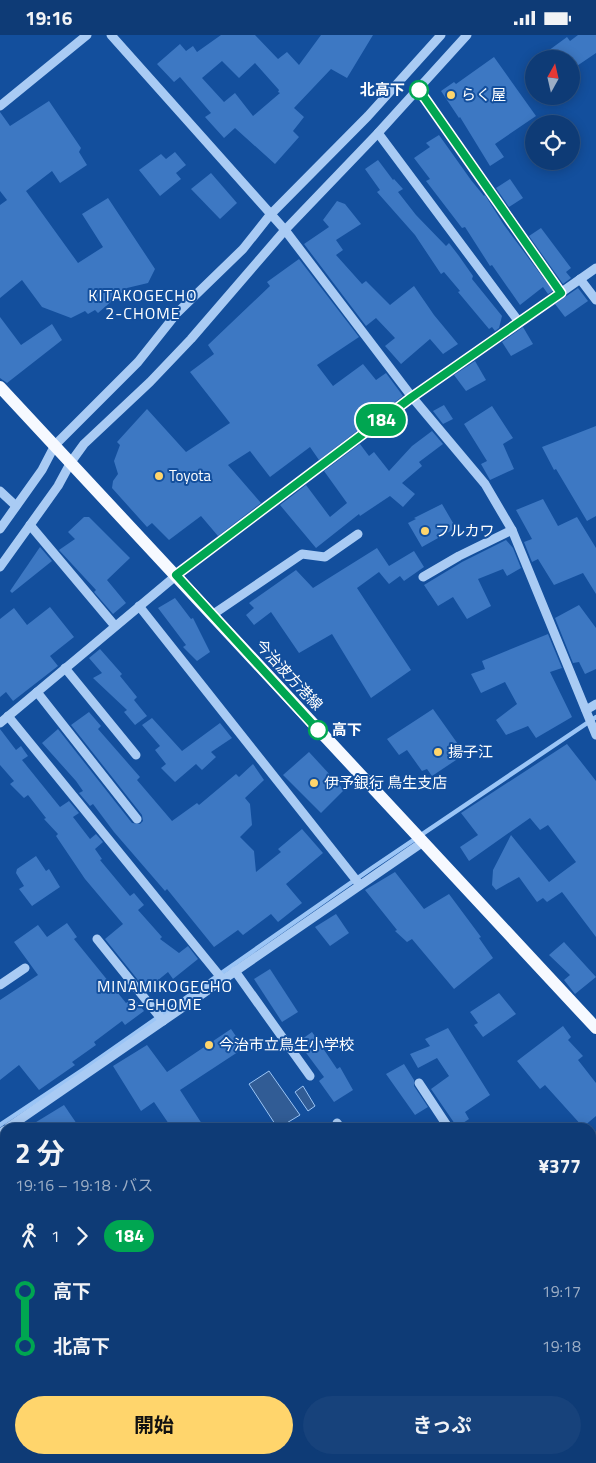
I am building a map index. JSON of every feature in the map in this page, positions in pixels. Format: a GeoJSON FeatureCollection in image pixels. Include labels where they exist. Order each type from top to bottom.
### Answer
{"type":"FeatureCollection","features":[{"type":"Feature","properties":{"kind":"main road","name":"今治波方港線"},"geometry":{"type":"LineString","coordinates":[[0,387],[596,1028]]}},
{"type":"Feature","properties":{"kind":"street"},"geometry":{"type":"LineString","coordinates":[[0,106],[87,35]]}},
{"type":"Feature","properties":{"kind":"street"},"geometry":{"type":"LineString","coordinates":[[111,35],[285,230],[412,397],[485,484],[512,530],[596,735]]}},
{"type":"Feature","properties":{"kind":"street"},"geometry":{"type":"LineString","coordinates":[[0,529],[42,470],[55,445],[138,362],[178,313],[243,249],[270,215],[368,116],[441,35]]}},
{"type":"Feature","properties":{"kind":"street"},"geometry":{"type":"LineString","coordinates":[[0,567],[58,487],[71,462],[84,444],[150,382],[191,339],[285,230],[468,35]]}},
{"type":"Feature","properties":{"kind":"street"},"geometry":{"type":"LineString","coordinates":[[418,88],[561,293]]}},
{"type":"Feature","properties":{"kind":"street"},"geometry":{"type":"LineString","coordinates":[[378,133],[519,322]]}},
{"type":"Feature","properties":{"kind":"street"},"geometry":{"type":"LineString","coordinates":[[0,723],[176,575],[412,397],[596,268]]}},
{"type":"Feature","properties":{"kind":"street"},"geometry":{"type":"LineString","coordinates":[[580,279],[596,300]]}},
{"type":"Feature","properties":{"kind":"street"},"geometry":{"type":"LineString","coordinates":[[0,491],[16,506]]}},
{"type":"Feature","properties":{"kind":"street"},"geometry":{"type":"LineString","coordinates":[[30,525],[40,534],[115,627]]}},
{"type":"Feature","properties":{"kind":"street"},"geometry":{"type":"LineString","coordinates":[[423,577],[459,556],[512,530]]}},
{"type":"Feature","properties":{"kind":"street"},"geometry":{"type":"LineString","coordinates":[[212,615],[302,554],[325,557],[358,534]]}},
{"type":"Feature","properties":{"kind":"street"},"geometry":{"type":"LineString","coordinates":[[139,606],[360,885]]}},
{"type":"Feature","properties":{"kind":"street"},"geometry":{"type":"LineString","coordinates":[[65,668],[136,755]]}},
{"type":"Feature","properties":{"kind":"street"},"geometry":{"type":"LineString","coordinates":[[37,692],[137,819]]}},
{"type":"Feature","properties":{"kind":"street"},"geometry":{"type":"LineString","coordinates":[[586,710],[596,704]]}},
{"type":"Feature","properties":{"kind":"street"},"geometry":{"type":"LineString","coordinates":[[8,716],[222,980]]}},
{"type":"Feature","properties":{"kind":"street"},"geometry":{"type":"LineString","coordinates":[[15,1123],[423,842]]}},
{"type":"Feature","properties":{"kind":"street"},"geometry":{"type":"LineString","coordinates":[[97,939],[163,1021]]}},
{"type":"Feature","properties":{"kind":"street"},"geometry":{"type":"LineString","coordinates":[[0,985],[25,967]]}},
{"type":"Feature","properties":{"kind":"street"},"geometry":{"type":"LineString","coordinates":[[235,971],[310,1076]]}},
{"type":"Feature","properties":{"kind":"street"},"geometry":{"type":"LineString","coordinates":[[419,1083],[445,1123]]}},
{"type":"Feature","properties":{"kind":"water"},"geometry":{"type":"Polygon","coordinates":[[[269,1071],[300,1115],[287,1123],[274,1123],[249,1084],[269,1071]]]}},
{"type":"Feature","properties":{"kind":"water"},"geometry":{"type":"Polygon","coordinates":[[[303,1086],[315,1106],[308,1111],[295,1092],[303,1086]]]}},
{"type":"Feature","properties":{"kind":"building"},"geometry":{"type":"Polygon","coordinates":[[[221,35],[255,35],[278,59],[287,52],[299,65],[321,35],[373,35],[347,78],[331,69],[294,108],[304,117],[293,131],[299,137],[275,164],[235,128],[224,138],[205,117],[211,113],[180,77],[174,82],[157,64],[180,44],[186,51],[193,46],[197,52],[221,35]],[[222,61],[202,78],[224,102],[235,93],[253,116],[280,93],[255,63],[239,78],[222,61]]]}},
{"type":"Feature","properties":{"kind":"building"},"geometry":{"type":"Polygon","coordinates":[[[578,35],[596,35],[596,53],[580,64],[580,50],[549,50],[567,37],[570,41],[578,35]]]}},
{"type":"Feature","properties":{"kind":"building"},"geometry":{"type":"Polygon","coordinates":[[[494,57],[525,101],[525,105],[528,105],[535,115],[525,115],[525,124],[495,144],[504,157],[490,166],[460,117],[441,91],[454,82],[456,84],[494,57]]]}},
{"type":"Feature","properties":{"kind":"building"},"geometry":{"type":"Polygon","coordinates":[[[49,101],[81,148],[79,152],[87,165],[60,183],[52,171],[26,191],[78,263],[103,247],[82,214],[108,198],[155,269],[148,283],[127,288],[98,313],[95,310],[88,314],[85,311],[71,318],[42,307],[22,280],[0,298],[0,205],[7,200],[0,191],[0,112],[10,126],[49,101]]]}},
{"type":"Feature","properties":{"kind":"building"},"geometry":{"type":"Polygon","coordinates":[[[439,135],[471,180],[485,195],[504,225],[553,291],[548,294],[543,287],[520,305],[492,265],[490,266],[465,227],[462,228],[426,181],[430,179],[414,158],[430,147],[426,143],[439,135]]]}},
{"type":"Feature","properties":{"kind":"building"},"geometry":{"type":"Polygon","coordinates":[[[175,152],[186,165],[176,173],[181,179],[160,196],[139,170],[161,154],[166,159],[175,152]]]}},
{"type":"Feature","properties":{"kind":"building"},"geometry":{"type":"Polygon","coordinates":[[[378,160],[393,180],[403,189],[398,192],[416,215],[446,246],[449,243],[473,276],[472,279],[502,316],[499,328],[495,331],[492,327],[489,329],[444,272],[441,274],[415,235],[377,192],[380,190],[365,169],[378,160]]]}},
{"type":"Feature","properties":{"kind":"building"},"geometry":{"type":"Polygon","coordinates":[[[211,173],[237,203],[220,219],[191,189],[211,173]]]}},
{"type":"Feature","properties":{"kind":"building"},"geometry":{"type":"Polygon","coordinates":[[[510,179],[523,198],[509,207],[496,188],[510,179]]]}},
{"type":"Feature","properties":{"kind":"building"},"geometry":{"type":"Polygon","coordinates":[[[337,201],[345,204],[361,224],[336,240],[343,250],[336,255],[362,284],[366,281],[390,305],[414,286],[434,315],[458,344],[443,354],[430,339],[401,364],[385,346],[395,338],[376,318],[366,326],[304,244],[329,227],[323,220],[337,201]]]}},
{"type":"Feature","properties":{"kind":"building"},"geometry":{"type":"Polygon","coordinates":[[[541,228],[571,268],[566,272],[571,278],[563,284],[529,236],[541,228]]]}},
{"type":"Feature","properties":{"kind":"building"},"geometry":{"type":"Polygon","coordinates":[[[299,259],[359,337],[317,365],[333,386],[363,364],[376,380],[386,373],[403,396],[319,460],[310,447],[270,477],[250,451],[228,465],[261,503],[218,536],[201,516],[169,540],[152,523],[147,527],[112,488],[113,481],[118,474],[114,461],[120,445],[117,442],[147,409],[186,452],[230,423],[190,372],[214,354],[208,345],[270,286],[267,282],[299,259]]]}},
{"type":"Feature","properties":{"kind":"building"},"geometry":{"type":"Polygon","coordinates":[[[578,288],[588,301],[565,317],[555,304],[578,288]]]}},
{"type":"Feature","properties":{"kind":"building"},"geometry":{"type":"Polygon","coordinates":[[[0,317],[21,345],[52,324],[62,340],[7,383],[0,378],[0,317]]]}},
{"type":"Feature","properties":{"kind":"building"},"geometry":{"type":"Polygon","coordinates":[[[523,327],[533,344],[511,356],[502,342],[523,327]]]}},
{"type":"Feature","properties":{"kind":"building"},"geometry":{"type":"Polygon","coordinates":[[[475,361],[486,380],[466,391],[454,375],[475,361]]]}},
{"type":"Feature","properties":{"kind":"building"},"geometry":{"type":"Polygon","coordinates":[[[444,405],[453,419],[443,424],[433,411],[444,405]]]}},
{"type":"Feature","properties":{"kind":"building"},"geometry":{"type":"Polygon","coordinates":[[[492,406],[513,438],[503,444],[514,469],[490,480],[481,464],[487,461],[464,424],[492,406]]]}},
{"type":"Feature","properties":{"kind":"building"},"geometry":{"type":"Polygon","coordinates":[[[596,426],[596,516],[587,521],[556,469],[554,470],[542,447],[596,426]]]}},
{"type":"Feature","properties":{"kind":"building"},"geometry":{"type":"Polygon","coordinates":[[[432,431],[443,444],[419,462],[422,466],[402,483],[415,494],[403,507],[390,496],[360,516],[359,514],[316,548],[280,505],[306,485],[330,517],[347,503],[324,471],[360,444],[369,456],[374,452],[389,471],[412,446],[432,431]]]}},
{"type":"Feature","properties":{"kind":"building"},"geometry":{"type":"Polygon","coordinates":[[[543,499],[558,526],[577,517],[596,548],[596,594],[583,573],[554,585],[538,559],[532,562],[524,542],[532,539],[516,510],[543,499]]]}},
{"type":"Feature","properties":{"kind":"building"},"geometry":{"type":"Polygon","coordinates":[[[442,504],[456,528],[422,547],[408,523],[442,504]]]}},
{"type":"Feature","properties":{"kind":"building"},"geometry":{"type":"Polygon","coordinates":[[[84,517],[89,517],[130,558],[107,580],[126,603],[113,614],[94,592],[96,590],[59,550],[75,539],[68,532],[84,517]]]}},
{"type":"Feature","properties":{"kind":"building"},"geometry":{"type":"Polygon","coordinates":[[[506,540],[513,548],[521,568],[507,576],[503,569],[478,579],[491,606],[467,619],[453,597],[438,606],[424,585],[462,562],[506,540]]]}},
{"type":"Feature","properties":{"kind":"building"},"geometry":{"type":"Polygon","coordinates":[[[40,547],[52,561],[12,593],[10,591],[40,547]]]}},
{"type":"Feature","properties":{"kind":"building"},"geometry":{"type":"Polygon","coordinates":[[[377,548],[389,566],[414,551],[424,567],[404,581],[400,576],[389,584],[379,572],[357,588],[411,670],[371,698],[332,634],[299,653],[271,612],[254,625],[246,615],[254,608],[249,603],[296,570],[313,588],[377,548]]]}},
{"type":"Feature","properties":{"kind":"building"},"geometry":{"type":"Polygon","coordinates":[[[175,598],[191,619],[193,618],[210,652],[197,661],[183,647],[186,645],[158,608],[175,598]]]}},
{"type":"Feature","properties":{"kind":"building"},"geometry":{"type":"Polygon","coordinates":[[[579,605],[596,628],[596,669],[585,674],[579,662],[573,663],[555,618],[579,605]]]}},
{"type":"Feature","properties":{"kind":"building"},"geometry":{"type":"Polygon","coordinates":[[[50,607],[74,637],[50,656],[58,666],[13,701],[6,692],[0,697],[0,619],[14,608],[27,625],[50,607]]]}},
{"type":"Feature","properties":{"kind":"building"},"geometry":{"type":"Polygon","coordinates":[[[548,634],[562,668],[550,672],[572,717],[536,738],[528,726],[506,735],[496,720],[517,704],[505,682],[481,693],[471,674],[485,669],[482,661],[548,634]]]}},
{"type":"Feature","properties":{"kind":"building"},"geometry":{"type":"Polygon","coordinates":[[[100,649],[122,674],[120,676],[137,697],[134,700],[147,716],[135,725],[124,712],[127,710],[93,678],[102,673],[89,658],[100,649]]]}},
{"type":"Feature","properties":{"kind":"building"},"geometry":{"type":"Polygon","coordinates":[[[433,709],[465,754],[432,776],[427,769],[422,771],[407,750],[399,755],[387,739],[433,709]]]}},
{"type":"Feature","properties":{"kind":"building"},"geometry":{"type":"Polygon","coordinates":[[[89,712],[101,726],[98,729],[140,777],[137,780],[172,821],[197,803],[199,805],[236,774],[239,777],[253,764],[264,780],[245,798],[250,804],[252,825],[240,837],[254,851],[256,872],[281,852],[278,849],[302,829],[323,853],[286,884],[302,903],[278,922],[271,914],[243,935],[238,930],[214,947],[167,889],[165,891],[114,832],[93,804],[90,806],[79,793],[83,791],[76,781],[42,743],[58,729],[132,823],[140,824],[143,821],[142,815],[71,725],[89,712]]]}},
{"type":"Feature","properties":{"kind":"building"},"geometry":{"type":"Polygon","coordinates":[[[152,718],[182,751],[220,723],[232,738],[211,752],[216,757],[202,770],[196,764],[175,782],[161,768],[166,764],[155,750],[160,746],[142,725],[152,718]]]}},
{"type":"Feature","properties":{"kind":"building"},"geometry":{"type":"Polygon","coordinates":[[[0,729],[16,750],[21,746],[28,756],[22,760],[60,807],[69,801],[79,813],[73,817],[90,839],[96,834],[103,842],[95,849],[102,859],[100,860],[130,896],[134,893],[144,905],[138,910],[162,937],[160,939],[179,953],[188,946],[198,959],[173,979],[168,972],[146,990],[105,939],[123,924],[85,879],[56,836],[58,834],[44,819],[46,818],[28,795],[24,798],[10,784],[14,781],[0,765],[0,729]]]}},
{"type":"Feature","properties":{"kind":"building"},"geometry":{"type":"Polygon","coordinates":[[[567,744],[596,781],[596,937],[562,892],[547,902],[543,898],[537,902],[519,877],[496,890],[492,885],[493,870],[511,835],[549,882],[576,862],[548,825],[540,830],[530,818],[469,861],[460,847],[478,835],[461,813],[567,744]]]}},
{"type":"Feature","properties":{"kind":"building","name":"伊予銀行 鳥生支店"},"geometry":{"type":"Polygon","coordinates":[[[309,752],[344,790],[321,813],[283,775],[309,752]]]}},
{"type":"Feature","properties":{"kind":"building"},"geometry":{"type":"Polygon","coordinates":[[[36,856],[46,871],[49,869],[60,887],[32,906],[19,889],[24,886],[16,873],[17,869],[36,856]]]}},
{"type":"Feature","properties":{"kind":"building"},"geometry":{"type":"Polygon","coordinates":[[[395,872],[424,909],[449,894],[481,937],[479,938],[493,958],[454,989],[412,939],[407,942],[395,931],[397,930],[365,890],[395,872]]]}},
{"type":"Feature","properties":{"kind":"building"},"geometry":{"type":"Polygon","coordinates":[[[336,914],[349,933],[330,946],[315,927],[336,914]]]}},
{"type":"Feature","properties":{"kind":"building"},"geometry":{"type":"Polygon","coordinates":[[[67,923],[77,937],[74,939],[126,1003],[134,998],[144,1011],[125,1025],[122,1021],[94,1042],[96,1045],[72,1062],[75,1065],[39,1090],[19,1065],[0,1080],[0,1000],[38,975],[14,942],[38,925],[47,937],[67,923]]]}},
{"type":"Feature","properties":{"kind":"building"},"geometry":{"type":"Polygon","coordinates":[[[564,942],[596,977],[575,994],[564,980],[570,975],[549,955],[564,942]]]}},
{"type":"Feature","properties":{"kind":"building"},"geometry":{"type":"Polygon","coordinates":[[[270,969],[298,1012],[282,1022],[254,979],[270,969]]]}},
{"type":"Feature","properties":{"kind":"building"},"geometry":{"type":"Polygon","coordinates":[[[499,993],[516,1014],[483,1037],[474,1025],[478,1023],[470,1012],[499,993]]]}},
{"type":"Feature","properties":{"kind":"building"},"geometry":{"type":"Polygon","coordinates":[[[563,1026],[571,1037],[568,1040],[583,1056],[578,1060],[596,1083],[596,1116],[588,1123],[579,1123],[545,1085],[540,1089],[517,1061],[563,1026]]]}},
{"type":"Feature","properties":{"kind":"building"},"geometry":{"type":"Polygon","coordinates":[[[448,1028],[490,1095],[465,1112],[469,1119],[463,1123],[454,1123],[431,1089],[449,1076],[437,1058],[418,1068],[410,1054],[430,1046],[425,1039],[448,1028]]]}},
{"type":"Feature","properties":{"kind":"building"},"geometry":{"type":"Polygon","coordinates":[[[231,1029],[244,1048],[180,1090],[201,1123],[168,1123],[154,1102],[141,1111],[113,1066],[147,1045],[167,1072],[231,1029]]]}},
{"type":"Feature","properties":{"kind":"building"},"geometry":{"type":"Polygon","coordinates":[[[312,1032],[337,1069],[340,1067],[353,1090],[334,1102],[319,1081],[324,1077],[298,1042],[312,1032]]]}},
{"type":"Feature","properties":{"kind":"building"},"geometry":{"type":"Polygon","coordinates":[[[404,1064],[414,1080],[414,1086],[428,1107],[415,1115],[386,1074],[404,1064]]]}},
{"type":"Feature","properties":{"kind":"building"},"geometry":{"type":"Polygon","coordinates":[[[64,1105],[76,1123],[35,1123],[64,1105]]]}},
{"type":"Feature","properties":{"kind":"waterway"},"geometry":{"type":"LineString","coordinates":[[3,1123],[84,1069],[372,868],[596,717]]}},
{"type":"Feature","properties":{"kind":"bus line","name":"184"},"geometry":{"type":"LineString","coordinates":[[318,730],[176,575],[412,397],[561,293],[419,90]]}},
{"type":"Feature","properties":{"kind":"place","name":"北高下"},"geometry":{"type":"Point","coordinates":[419,90]}},
{"type":"Feature","properties":{"kind":"place","name":"らく屋"},"geometry":{"type":"Point","coordinates":[451,95]}},
{"type":"Feature","properties":{"kind":"place","name":"Toyota"},"geometry":{"type":"Point","coordinates":[159,476]}},
{"type":"Feature","properties":{"kind":"place","name":"フルカワ"},"geometry":{"type":"Point","coordinates":[425,531]}},
{"type":"Feature","properties":{"kind":"place","name":"高下"},"geometry":{"type":"Point","coordinates":[318,730]}},
{"type":"Feature","properties":{"kind":"place","name":"揚子江"},"geometry":{"type":"Point","coordinates":[438,752]}},
{"type":"Feature","properties":{"kind":"place","name":"伊予銀行 鳥生支店"},"geometry":{"type":"Point","coordinates":[314,783]}},
{"type":"Feature","properties":{"kind":"place","name":"今治市立鳥生小学校"},"geometry":{"type":"Point","coordinates":[209,1045]}},
{"type":"Feature","properties":{"kind":"district","name":"KITAKOGECHO 2-CHOME"},"geometry":{"type":"Point","coordinates":[143,304]}},
{"type":"Feature","properties":{"kind":"district","name":"MINAMIKOGECHO 3-CHOME"},"geometry":{"type":"Point","coordinates":[165,995]}}]}
